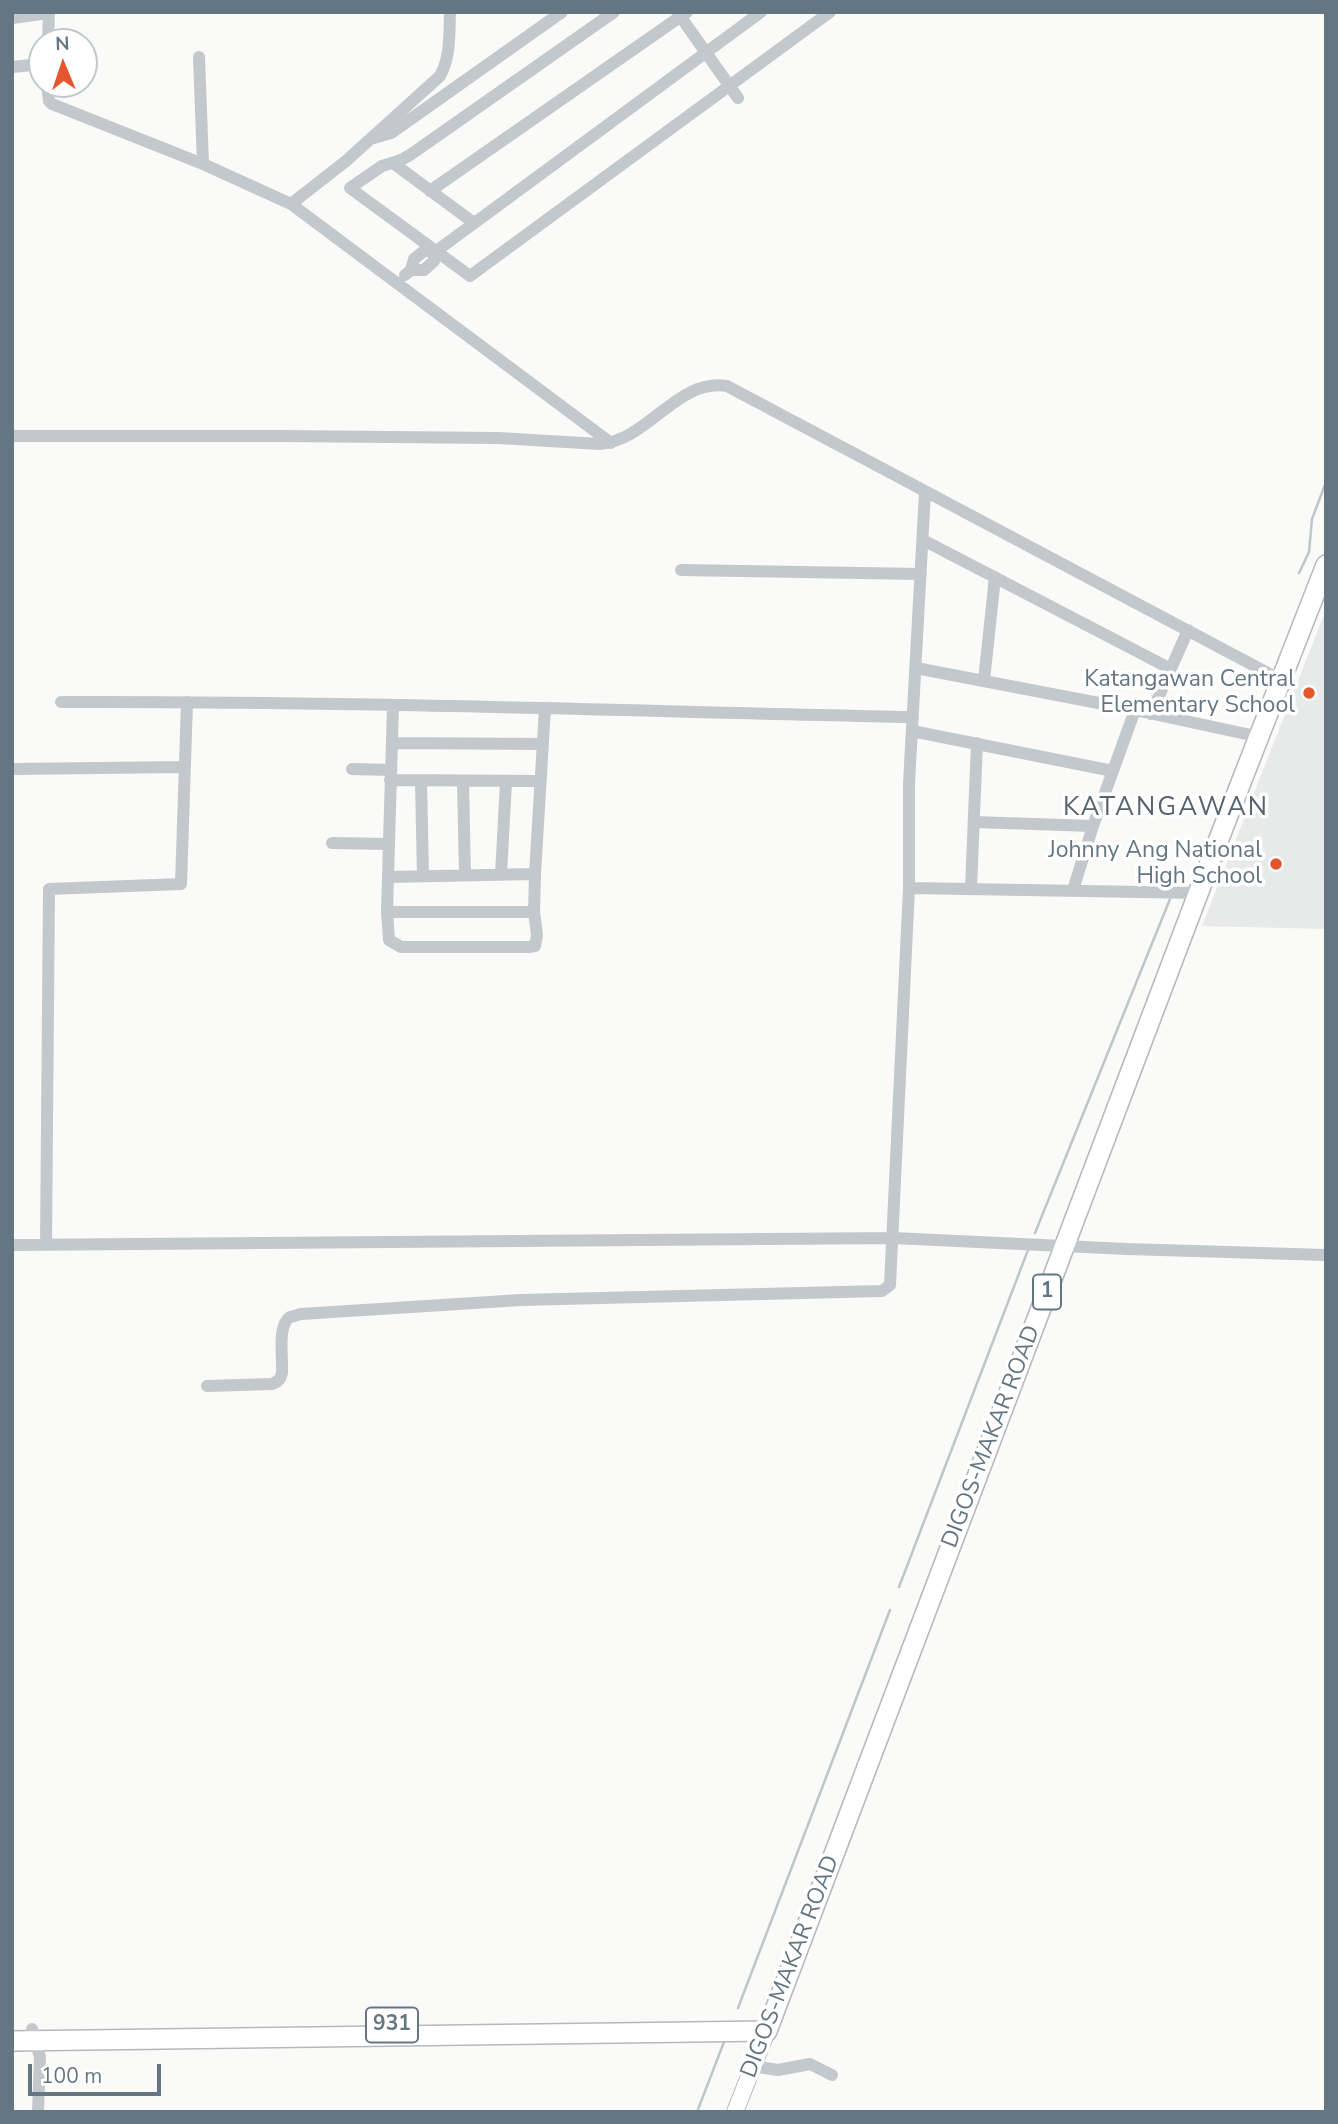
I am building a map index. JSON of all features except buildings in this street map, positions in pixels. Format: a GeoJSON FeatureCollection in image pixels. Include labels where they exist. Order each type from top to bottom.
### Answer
{"type":"FeatureCollection","features":[{"type":"Feature","properties":{"kind":"highway","name":"DIGOS-MAKAR ROAD"},"geometry":{"type":"LineString","coordinates":[[769,2025],[1199,893],[1325,571]]}},
{"type":"Feature","properties":{"kind":"highway","name":"931"},"geometry":{"type":"LineString","coordinates":[[12,2041],[27,2033],[769,2025]]}},
{"type":"Feature","properties":{"kind":"main road","name":"DIGOS-MAKAR ROAD"},"geometry":{"type":"LineString","coordinates":[[735,2112],[769,2025]]}},
{"type":"Feature","properties":{"kind":"street"},"geometry":{"type":"LineString","coordinates":[[291,204],[346,161],[440,76],[448,54],[450,12]]}},
{"type":"Feature","properties":{"kind":"street"},"geometry":{"type":"LineString","coordinates":[[370,139],[391,133],[562,12]]}},
{"type":"Feature","properties":{"kind":"street"},"geometry":{"type":"LineString","coordinates":[[614,12],[410,155],[382,166],[350,188],[470,276],[830,12]]}},
{"type":"Feature","properties":{"kind":"street"},"geometry":{"type":"LineString","coordinates":[[397,282],[411,270],[414,259],[425,251],[435,252],[761,12]]}},
{"type":"Feature","properties":{"kind":"street"},"geometry":{"type":"LineString","coordinates":[[12,18],[49,13]]}},
{"type":"Feature","properties":{"kind":"street"},"geometry":{"type":"LineString","coordinates":[[430,191],[682,14],[738,99]]}},
{"type":"Feature","properties":{"kind":"street"},"geometry":{"type":"LineString","coordinates":[[199,57],[203,164]]}},
{"type":"Feature","properties":{"kind":"street"},"geometry":{"type":"LineString","coordinates":[[49,98],[52,104],[203,164],[291,204],[611,443]]}},
{"type":"Feature","properties":{"kind":"street"},"geometry":{"type":"LineString","coordinates":[[393,163],[474,223]]}},
{"type":"Feature","properties":{"kind":"street"},"geometry":{"type":"LineString","coordinates":[[12,436],[498,438],[611,443],[630,435],[696,389],[711,385],[727,386],[1281,680]]}},
{"type":"Feature","properties":{"kind":"street"},"geometry":{"type":"LineString","coordinates":[[207,1386],[278,1382],[282,1372],[284,1323],[290,1317],[301,1314],[521,1300],[882,1291],[890,1285],[909,888],[909,783],[925,492]]}},
{"type":"Feature","properties":{"kind":"street"},"geometry":{"type":"LineString","coordinates":[[923,540],[1171,669]]}},
{"type":"Feature","properties":{"kind":"street"},"geometry":{"type":"LineString","coordinates":[[681,570],[921,573]]}},
{"type":"Feature","properties":{"kind":"street"},"geometry":{"type":"LineString","coordinates":[[984,681],[995,577]]}},
{"type":"Feature","properties":{"kind":"street"},"geometry":{"type":"LineString","coordinates":[[1151,714],[1188,630]]}},
{"type":"Feature","properties":{"kind":"street"},"geometry":{"type":"LineString","coordinates":[[916,668],[1260,737]]}},
{"type":"Feature","properties":{"kind":"street"},"geometry":{"type":"LineString","coordinates":[[61,702],[545,708],[913,717]]}},
{"type":"Feature","properties":{"kind":"street"},"geometry":{"type":"LineString","coordinates":[[46,1245],[49,889],[181,884],[187,702]]}},
{"type":"Feature","properties":{"kind":"street"},"geometry":{"type":"LineString","coordinates":[[393,706],[387,912],[389,940],[401,947],[529,947],[537,943],[534,912],[535,874],[545,708]]}},
{"type":"Feature","properties":{"kind":"street"},"geometry":{"type":"LineString","coordinates":[[1073,890],[1135,710]]}},
{"type":"Feature","properties":{"kind":"street"},"geometry":{"type":"LineString","coordinates":[[912,731],[1113,771]]}},
{"type":"Feature","properties":{"kind":"street"},"geometry":{"type":"LineString","coordinates":[[392,743],[543,744]]}},
{"type":"Feature","properties":{"kind":"street"},"geometry":{"type":"LineString","coordinates":[[971,888],[977,743]]}},
{"type":"Feature","properties":{"kind":"street"},"geometry":{"type":"LineString","coordinates":[[12,769],[184,768]]}},
{"type":"Feature","properties":{"kind":"street"},"geometry":{"type":"LineString","coordinates":[[352,769],[421,781],[540,781]]}},
{"type":"Feature","properties":{"kind":"street"},"geometry":{"type":"LineString","coordinates":[[421,781],[423,876]]}},
{"type":"Feature","properties":{"kind":"street"},"geometry":{"type":"LineString","coordinates":[[463,782],[464,875]]}},
{"type":"Feature","properties":{"kind":"street"},"geometry":{"type":"LineString","coordinates":[[501,874],[506,782]]}},
{"type":"Feature","properties":{"kind":"street"},"geometry":{"type":"LineString","coordinates":[[974,822],[1093,826]]}},
{"type":"Feature","properties":{"kind":"street"},"geometry":{"type":"LineString","coordinates":[[332,843],[388,844]]}},
{"type":"Feature","properties":{"kind":"street"},"geometry":{"type":"LineString","coordinates":[[388,877],[535,874]]}},
{"type":"Feature","properties":{"kind":"street"},"geometry":{"type":"LineString","coordinates":[[909,888],[1199,893]]}},
{"type":"Feature","properties":{"kind":"street"},"geometry":{"type":"LineString","coordinates":[[387,912],[534,912]]}},
{"type":"Feature","properties":{"kind":"street"},"geometry":{"type":"LineString","coordinates":[[12,1245],[893,1238],[1326,1255]]}},
{"type":"Feature","properties":{"kind":"street"},"geometry":{"type":"LineString","coordinates":[[27,2033],[40,2057],[38,2112]]}},
{"type":"Feature","properties":{"kind":"street"},"geometry":{"type":"LineString","coordinates":[[752,2066],[778,2070],[810,2064],[832,2075]]}},
{"type":"Feature","properties":{"kind":"shaded area","name":"Johnny Ang National High School"},"geometry":{"type":"Polygon","coordinates":[[[1323,617],[1326,618],[1326,929],[1202,926],[1323,617]]]}},
{"type":"Feature","properties":{"kind":"waterway"},"geometry":{"type":"LineString","coordinates":[[1299,573],[1309,552],[1312,519],[1326,482]]}},
{"type":"Feature","properties":{"kind":"waterway"},"geometry":{"type":"LineString","coordinates":[[1035,1233],[1170,899]]}},
{"type":"Feature","properties":{"kind":"waterway"},"geometry":{"type":"LineString","coordinates":[[899,1587],[1028,1250]]}},
{"type":"Feature","properties":{"kind":"waterway"},"geometry":{"type":"LineString","coordinates":[[738,2008],[890,1610]]}},
{"type":"Feature","properties":{"kind":"waterway"},"geometry":{"type":"LineString","coordinates":[[697,2112],[724,2042]]}},
{"type":"Feature","properties":{"kind":"place","name":"Katangawan Central Elementary School"},"geometry":{"type":"Point","coordinates":[1309,693]}},
{"type":"Feature","properties":{"kind":"place","name":"Johnny Ang National High School"},"geometry":{"type":"Point","coordinates":[1276,864]}},
{"type":"Feature","properties":{"kind":"district","name":"KATANGAWAN"},"geometry":{"type":"Point","coordinates":[1166,809]}}]}
